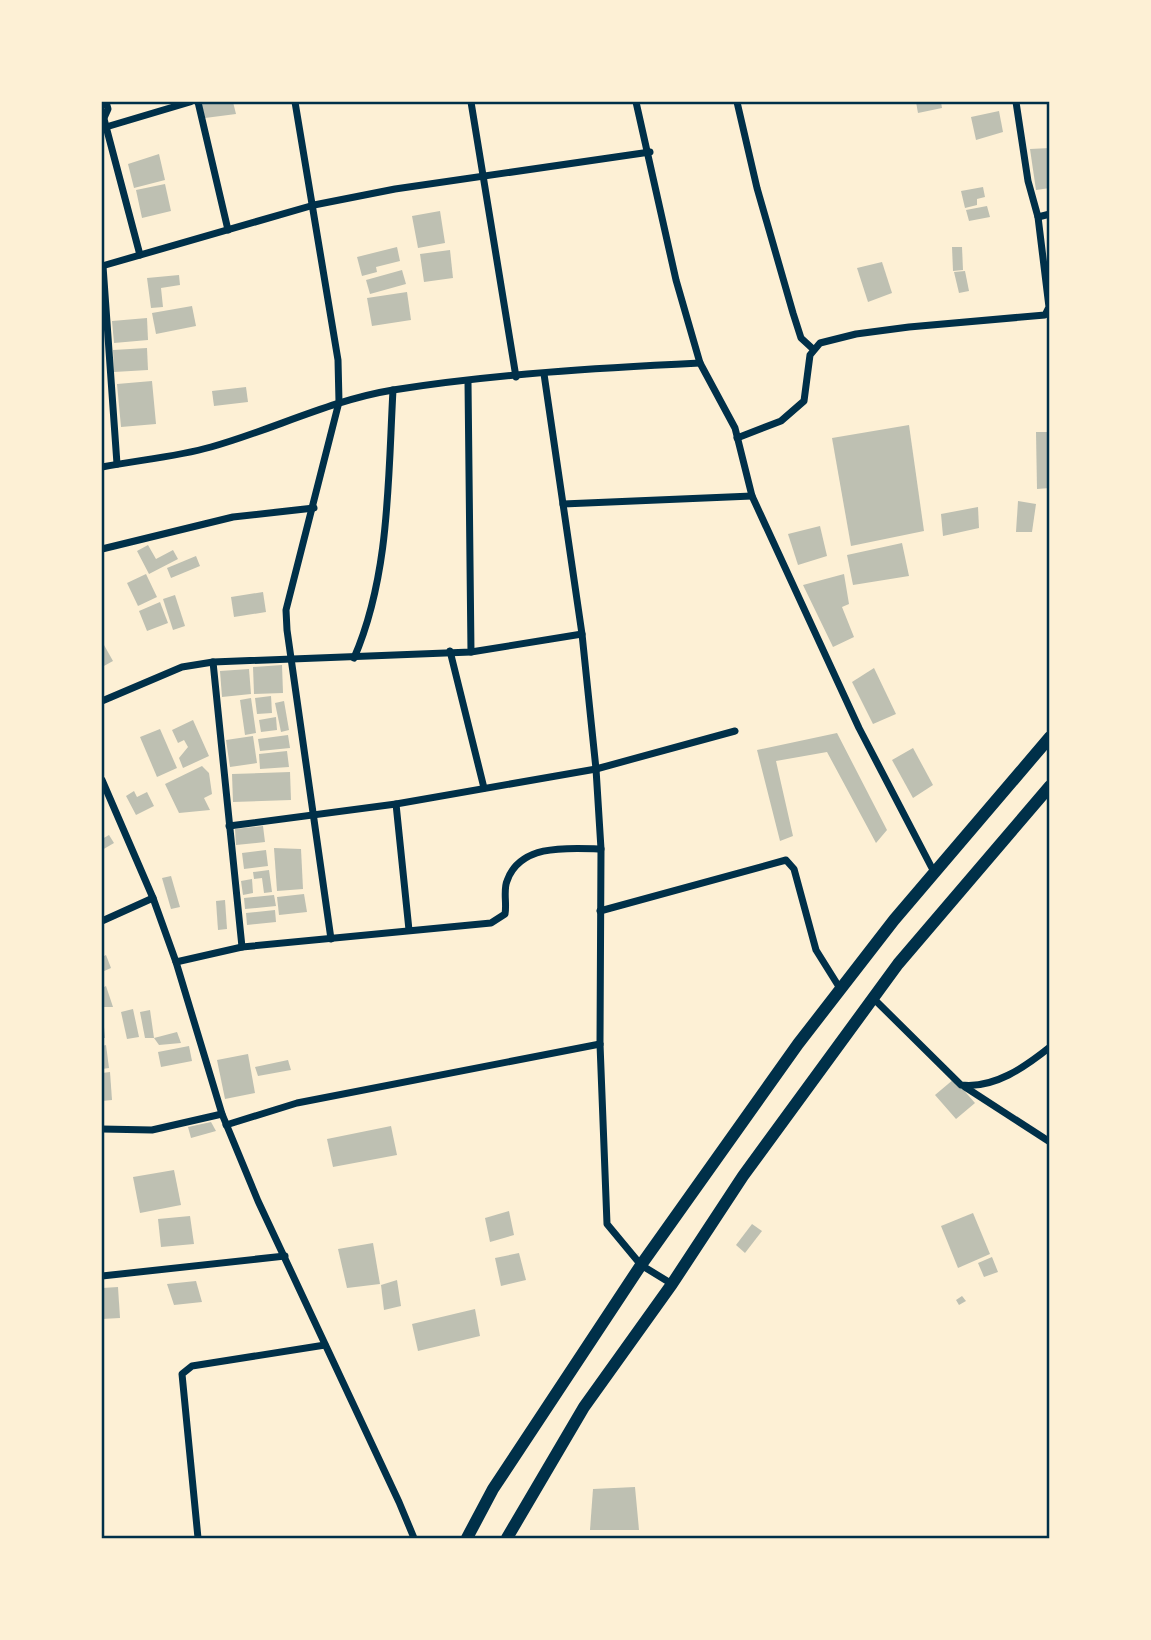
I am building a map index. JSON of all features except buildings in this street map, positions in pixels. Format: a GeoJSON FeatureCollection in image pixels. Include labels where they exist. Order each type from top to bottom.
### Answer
{"type":"FeatureCollection","features":[{"type":"Feature","properties":{"kind":"highway"},"geometry":{"type":"LineString","coordinates":[[467,1538],[494,1489],[641,1265],[798,1044],[934,872],[1049,737]]}},
{"type":"Feature","properties":{"kind":"highway"},"geometry":{"type":"LineString","coordinates":[[507,1538],[584,1407],[672,1284],[743,1176],[898,964],[1049,786]]}},
{"type":"Feature","properties":{"kind":"street"},"geometry":{"type":"LineString","coordinates":[[106,102],[108,109],[104,123],[140,255]]}},
{"type":"Feature","properties":{"kind":"street"},"geometry":{"type":"LineString","coordinates":[[104,123],[190,102]]}},
{"type":"Feature","properties":{"kind":"street"},"geometry":{"type":"LineString","coordinates":[[198,102],[228,230]]}},
{"type":"Feature","properties":{"kind":"street"},"geometry":{"type":"LineString","coordinates":[[295,102],[338,360],[339,402],[286,610],[331,939]]}},
{"type":"Feature","properties":{"kind":"street"},"geometry":{"type":"LineString","coordinates":[[471,102],[516,377]]}},
{"type":"Feature","properties":{"kind":"street"},"geometry":{"type":"LineString","coordinates":[[636,102],[650,152],[676,280],[700,363],[737,438],[752,496],[859,728],[934,872]]}},
{"type":"Feature","properties":{"kind":"street"},"geometry":{"type":"LineString","coordinates":[[737,102],[757,188],[793,313],[802,338],[813,349]]}},
{"type":"Feature","properties":{"kind":"street"},"geometry":{"type":"LineString","coordinates":[[737,438],[781,421],[804,401],[810,355],[820,343],[856,334],[1045,315],[1049,307],[1038,217],[1028,181],[1016,102]]}},
{"type":"Feature","properties":{"kind":"street"},"geometry":{"type":"LineString","coordinates":[[117,464],[102,266],[314,205],[395,189],[650,152]]}},
{"type":"Feature","properties":{"kind":"street"},"geometry":{"type":"LineString","coordinates":[[1038,217],[1049,214]]}},
{"type":"Feature","properties":{"kind":"street"},"geometry":{"type":"LineString","coordinates":[[102,467],[209,448],[313,415],[339,402],[393,390],[544,374],[700,363]]}},
{"type":"Feature","properties":{"kind":"street"},"geometry":{"type":"LineString","coordinates":[[544,374],[582,634],[596,769],[601,849],[600,1044],[607,1224],[641,1265],[672,1284]]}},
{"type":"Feature","properties":{"kind":"street"},"geometry":{"type":"LineString","coordinates":[[468,382],[471,652]]}},
{"type":"Feature","properties":{"kind":"street"},"geometry":{"type":"LineString","coordinates":[[355,658],[367,629],[374,600],[385,523],[393,390]]}},
{"type":"Feature","properties":{"kind":"street"},"geometry":{"type":"LineString","coordinates":[[563,504],[752,496]]}},
{"type":"Feature","properties":{"kind":"street"},"geometry":{"type":"LineString","coordinates":[[102,549],[233,517],[314,508]]}},
{"type":"Feature","properties":{"kind":"street"},"geometry":{"type":"LineString","coordinates":[[102,701],[172,671],[213,662],[471,652],[582,634]]}},
{"type":"Feature","properties":{"kind":"street"},"geometry":{"type":"LineString","coordinates":[[450,651],[484,789]]}},
{"type":"Feature","properties":{"kind":"street"},"geometry":{"type":"LineString","coordinates":[[213,662],[242,947]]}},
{"type":"Feature","properties":{"kind":"street"},"geometry":{"type":"LineString","coordinates":[[229,825],[396,804],[596,769],[735,731]]}},
{"type":"Feature","properties":{"kind":"street"},"geometry":{"type":"LineString","coordinates":[[102,780],[153,898],[176,962],[226,1125],[414,1538]]}},
{"type":"Feature","properties":{"kind":"street"},"geometry":{"type":"LineString","coordinates":[[396,804],[409,930]]}},
{"type":"Feature","properties":{"kind":"street"},"geometry":{"type":"LineString","coordinates":[[176,962],[242,947],[491,923],[505,914],[506,882],[515,868],[541,850],[553,847],[601,849]]}},
{"type":"Feature","properties":{"kind":"street"},"geometry":{"type":"LineString","coordinates":[[600,911],[786,860],[794,869],[816,950],[841,991]]}},
{"type":"Feature","properties":{"kind":"street"},"geometry":{"type":"LineString","coordinates":[[102,921],[153,898]]}},
{"type":"Feature","properties":{"kind":"street"},"geometry":{"type":"LineString","coordinates":[[873,998],[961,1085],[1049,1142]]}},
{"type":"Feature","properties":{"kind":"street"},"geometry":{"type":"LineString","coordinates":[[226,1125],[297,1103],[600,1044]]}},
{"type":"Feature","properties":{"kind":"street"},"geometry":{"type":"LineString","coordinates":[[961,1085],[977,1087],[1024,1068],[1049,1047]]}},
{"type":"Feature","properties":{"kind":"street"},"geometry":{"type":"LineString","coordinates":[[102,1129],[152,1129],[222,1114]]}},
{"type":"Feature","properties":{"kind":"street"},"geometry":{"type":"LineString","coordinates":[[102,1276],[285,1256]]}},
{"type":"Feature","properties":{"kind":"street"},"geometry":{"type":"LineString","coordinates":[[198,1538],[182,1374],[192,1366],[325,1345]]}}]}
